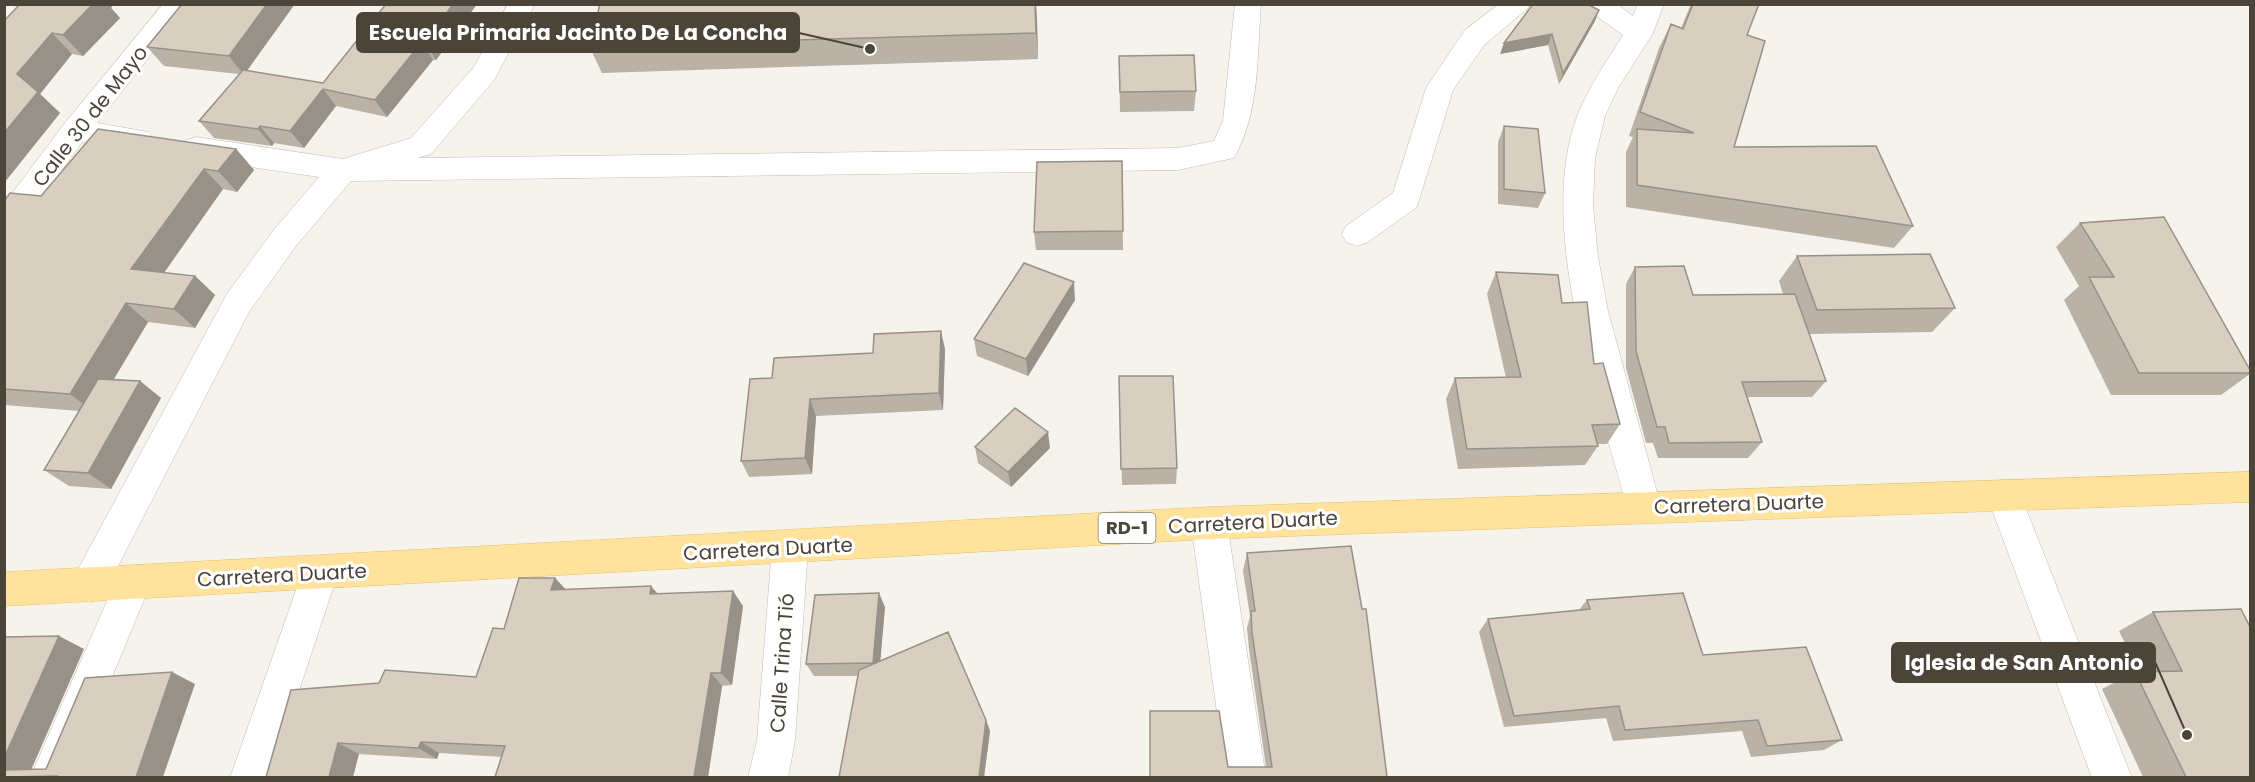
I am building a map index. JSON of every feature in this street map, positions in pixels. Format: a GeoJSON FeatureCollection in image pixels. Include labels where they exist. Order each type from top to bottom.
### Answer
{"type":"FeatureCollection","features":[{"type":"Feature","properties":{"kind":"main road","name":"Carretera Duarte"},"geometry":{"type":"LineString","coordinates":[[4,590],[1209,523],[2250,487]]}},
{"type":"Feature","properties":{"kind":"street","name":"Calle 30 de Mayo"},"geometry":{"type":"LineString","coordinates":[[4,228],[75,130],[178,4]]}},
{"type":"Feature","properties":{"kind":"street"},"geometry":{"type":"LineString","coordinates":[[89,585],[238,303],[284,239],[343,170],[422,146],[484,73],[522,4]]}},
{"type":"Feature","properties":{"kind":"street"},"geometry":{"type":"LineString","coordinates":[[75,130],[343,170],[1178,159],[1224,150],[1237,121],[1248,4]]}},
{"type":"Feature","properties":{"kind":"street"},"geometry":{"type":"LineString","coordinates":[[1357,234],[1406,199],[1440,87],[1474,37],[1517,4]]}},
{"type":"Feature","properties":{"kind":"street"},"geometry":{"type":"LineString","coordinates":[[1597,4],[1638,33]]}},
{"type":"Feature","properties":{"kind":"street"},"geometry":{"type":"LineString","coordinates":[[1644,507],[1588,297],[1577,179],[1590,117],[1612,73],[1638,33],[1651,4]]}},
{"type":"Feature","properties":{"kind":"street"},"geometry":{"type":"LineString","coordinates":[[2004,496],[2112,777]]}},
{"type":"Feature","properties":{"kind":"street"},"geometry":{"type":"LineString","coordinates":[[1209,523],[1246,777]]}},
{"type":"Feature","properties":{"kind":"street","name":"Calle Trina Tió"},"geometry":{"type":"LineString","coordinates":[[768,777],[776,740],[790,548]]}},
{"type":"Feature","properties":{"kind":"street"},"geometry":{"type":"LineString","coordinates":[[250,777],[320,573]]}},
{"type":"Feature","properties":{"kind":"street"},"geometry":{"type":"LineString","coordinates":[[50,777],[133,583]]}},
{"type":"Feature","properties":{"kind":"building"},"geometry":{"type":"Polygon","coordinates":[[[20,4],[93,4],[63,35],[52,33],[17,74],[38,92],[4,133],[4,21],[20,4]]]}},
{"type":"Feature","properties":{"kind":"building"},"geometry":{"type":"Polygon","coordinates":[[[182,4],[267,4],[229,56],[147,47],[182,4]]]}},
{"type":"Feature","properties":{"kind":"building"},"geometry":{"type":"Polygon","coordinates":[[[386,4],[453,4],[425,43],[422,42],[375,100],[323,89],[290,131],[199,121],[243,70],[323,83],[386,4]]]}},
{"type":"Feature","properties":{"kind":"building"},"geometry":{"type":"Polygon","coordinates":[[[600,4],[1035,4],[1036,33],[589,46],[600,4]]]}},
{"type":"Feature","properties":{"kind":"building"},"geometry":{"type":"Polygon","coordinates":[[[1533,4],[1587,4],[1599,10],[1563,73],[1552,34],[1504,43],[1533,4]]]}},
{"type":"Feature","properties":{"kind":"building"},"geometry":{"type":"Polygon","coordinates":[[[1693,4],[1759,4],[1747,35],[1765,41],[1734,147],[1876,146],[1913,226],[1637,185],[1637,129],[1694,133],[1640,112],[1671,24],[1683,29],[1693,4]]]}},
{"type":"Feature","properties":{"kind":"building"},"geometry":{"type":"Polygon","coordinates":[[[1194,55],[1196,91],[1120,92],[1119,56],[1194,55]]]}},
{"type":"Feature","properties":{"kind":"building"},"geometry":{"type":"Polygon","coordinates":[[[1504,126],[1538,129],[1545,193],[1504,189],[1504,126]]]}},
{"type":"Feature","properties":{"kind":"building"},"geometry":{"type":"Polygon","coordinates":[[[98,129],[236,149],[218,171],[204,169],[131,269],[195,276],[174,309],[126,303],[70,394],[4,389],[4,201],[10,193],[41,196],[98,129]]]}},
{"type":"Feature","properties":{"kind":"building"},"geometry":{"type":"Polygon","coordinates":[[[1122,161],[1123,231],[1034,232],[1037,162],[1122,161]]]}},
{"type":"Feature","properties":{"kind":"building"},"geometry":{"type":"Polygon","coordinates":[[[2164,217],[2250,373],[2139,373],[2089,277],[2114,277],[2080,223],[2164,217]]]}},
{"type":"Feature","properties":{"kind":"building"},"geometry":{"type":"Polygon","coordinates":[[[1930,254],[1955,308],[1817,310],[1797,256],[1930,254]]]}},
{"type":"Feature","properties":{"kind":"building"},"geometry":{"type":"Polygon","coordinates":[[[1024,263],[1074,282],[1026,359],[974,339],[1024,263]]]}},
{"type":"Feature","properties":{"kind":"building"},"geometry":{"type":"Polygon","coordinates":[[[1684,266],[1693,295],[1795,294],[1826,381],[1742,382],[1762,442],[1669,443],[1665,427],[1657,427],[1636,351],[1635,267],[1684,266]]]}},
{"type":"Feature","properties":{"kind":"building"},"geometry":{"type":"Polygon","coordinates":[[[1496,272],[1558,275],[1562,303],[1587,302],[1594,364],[1603,363],[1620,424],[1592,425],[1598,446],[1467,449],[1455,378],[1521,377],[1496,272]]]}},
{"type":"Feature","properties":{"kind":"building"},"geometry":{"type":"Polygon","coordinates":[[[941,331],[939,393],[810,399],[805,458],[741,461],[750,379],[772,378],[774,358],[873,353],[874,334],[941,331]]]}},
{"type":"Feature","properties":{"kind":"building"},"geometry":{"type":"Polygon","coordinates":[[[1119,376],[1173,376],[1177,468],[1121,469],[1119,376]]]}},
{"type":"Feature","properties":{"kind":"building"},"geometry":{"type":"Polygon","coordinates":[[[98,379],[140,381],[88,473],[44,470],[98,379]]]}},
{"type":"Feature","properties":{"kind":"building"},"geometry":{"type":"Polygon","coordinates":[[[1015,408],[1048,432],[1008,472],[975,447],[1015,408]]]}},
{"type":"Feature","properties":{"kind":"building"},"geometry":{"type":"Polygon","coordinates":[[[1351,546],[1362,609],[1366,609],[1387,777],[1150,777],[1150,711],[1219,711],[1228,767],[1272,767],[1252,633],[1251,611],[1255,611],[1247,553],[1351,546]]]}},
{"type":"Feature","properties":{"kind":"building"},"geometry":{"type":"Polygon","coordinates":[[[519,578],[555,578],[551,590],[651,586],[650,594],[733,591],[721,673],[711,673],[694,777],[495,777],[505,746],[421,742],[418,748],[338,743],[329,777],[266,777],[291,690],[379,683],[385,670],[476,677],[493,628],[504,629],[519,578]]]}},
{"type":"Feature","properties":{"kind":"building"},"geometry":{"type":"Polygon","coordinates":[[[879,593],[873,663],[806,664],[815,595],[879,593]]]}},
{"type":"Feature","properties":{"kind":"building"},"geometry":{"type":"Polygon","coordinates":[[[1683,593],[1703,655],[1806,647],[1842,740],[1767,746],[1758,720],[1625,730],[1619,706],[1514,716],[1488,619],[1590,609],[1587,600],[1683,593]]]}},
{"type":"Feature","properties":{"kind":"building"},"geometry":{"type":"Polygon","coordinates":[[[2241,609],[2250,627],[2250,777],[2186,777],[2135,672],[2182,671],[2153,612],[2241,609]]]}},
{"type":"Feature","properties":{"kind":"building"},"geometry":{"type":"Polygon","coordinates":[[[948,632],[986,720],[979,777],[839,777],[859,670],[948,632]]]}},
{"type":"Feature","properties":{"kind":"building"},"geometry":{"type":"Polygon","coordinates":[[[59,636],[4,758],[4,637],[59,636]]]}},
{"type":"Feature","properties":{"kind":"building"},"geometry":{"type":"Polygon","coordinates":[[[172,672],[136,777],[4,777],[4,770],[46,769],[85,678],[172,672]]]}},
{"type":"Feature","properties":{"kind":"place","name":"Escuela Primaria Jacinto De La Concha"},"geometry":{"type":"Point","coordinates":[870,49]}},
{"type":"Feature","properties":{"kind":"place","name":"Iglesia de San Antonio"},"geometry":{"type":"Point","coordinates":[2187,735]}}]}
